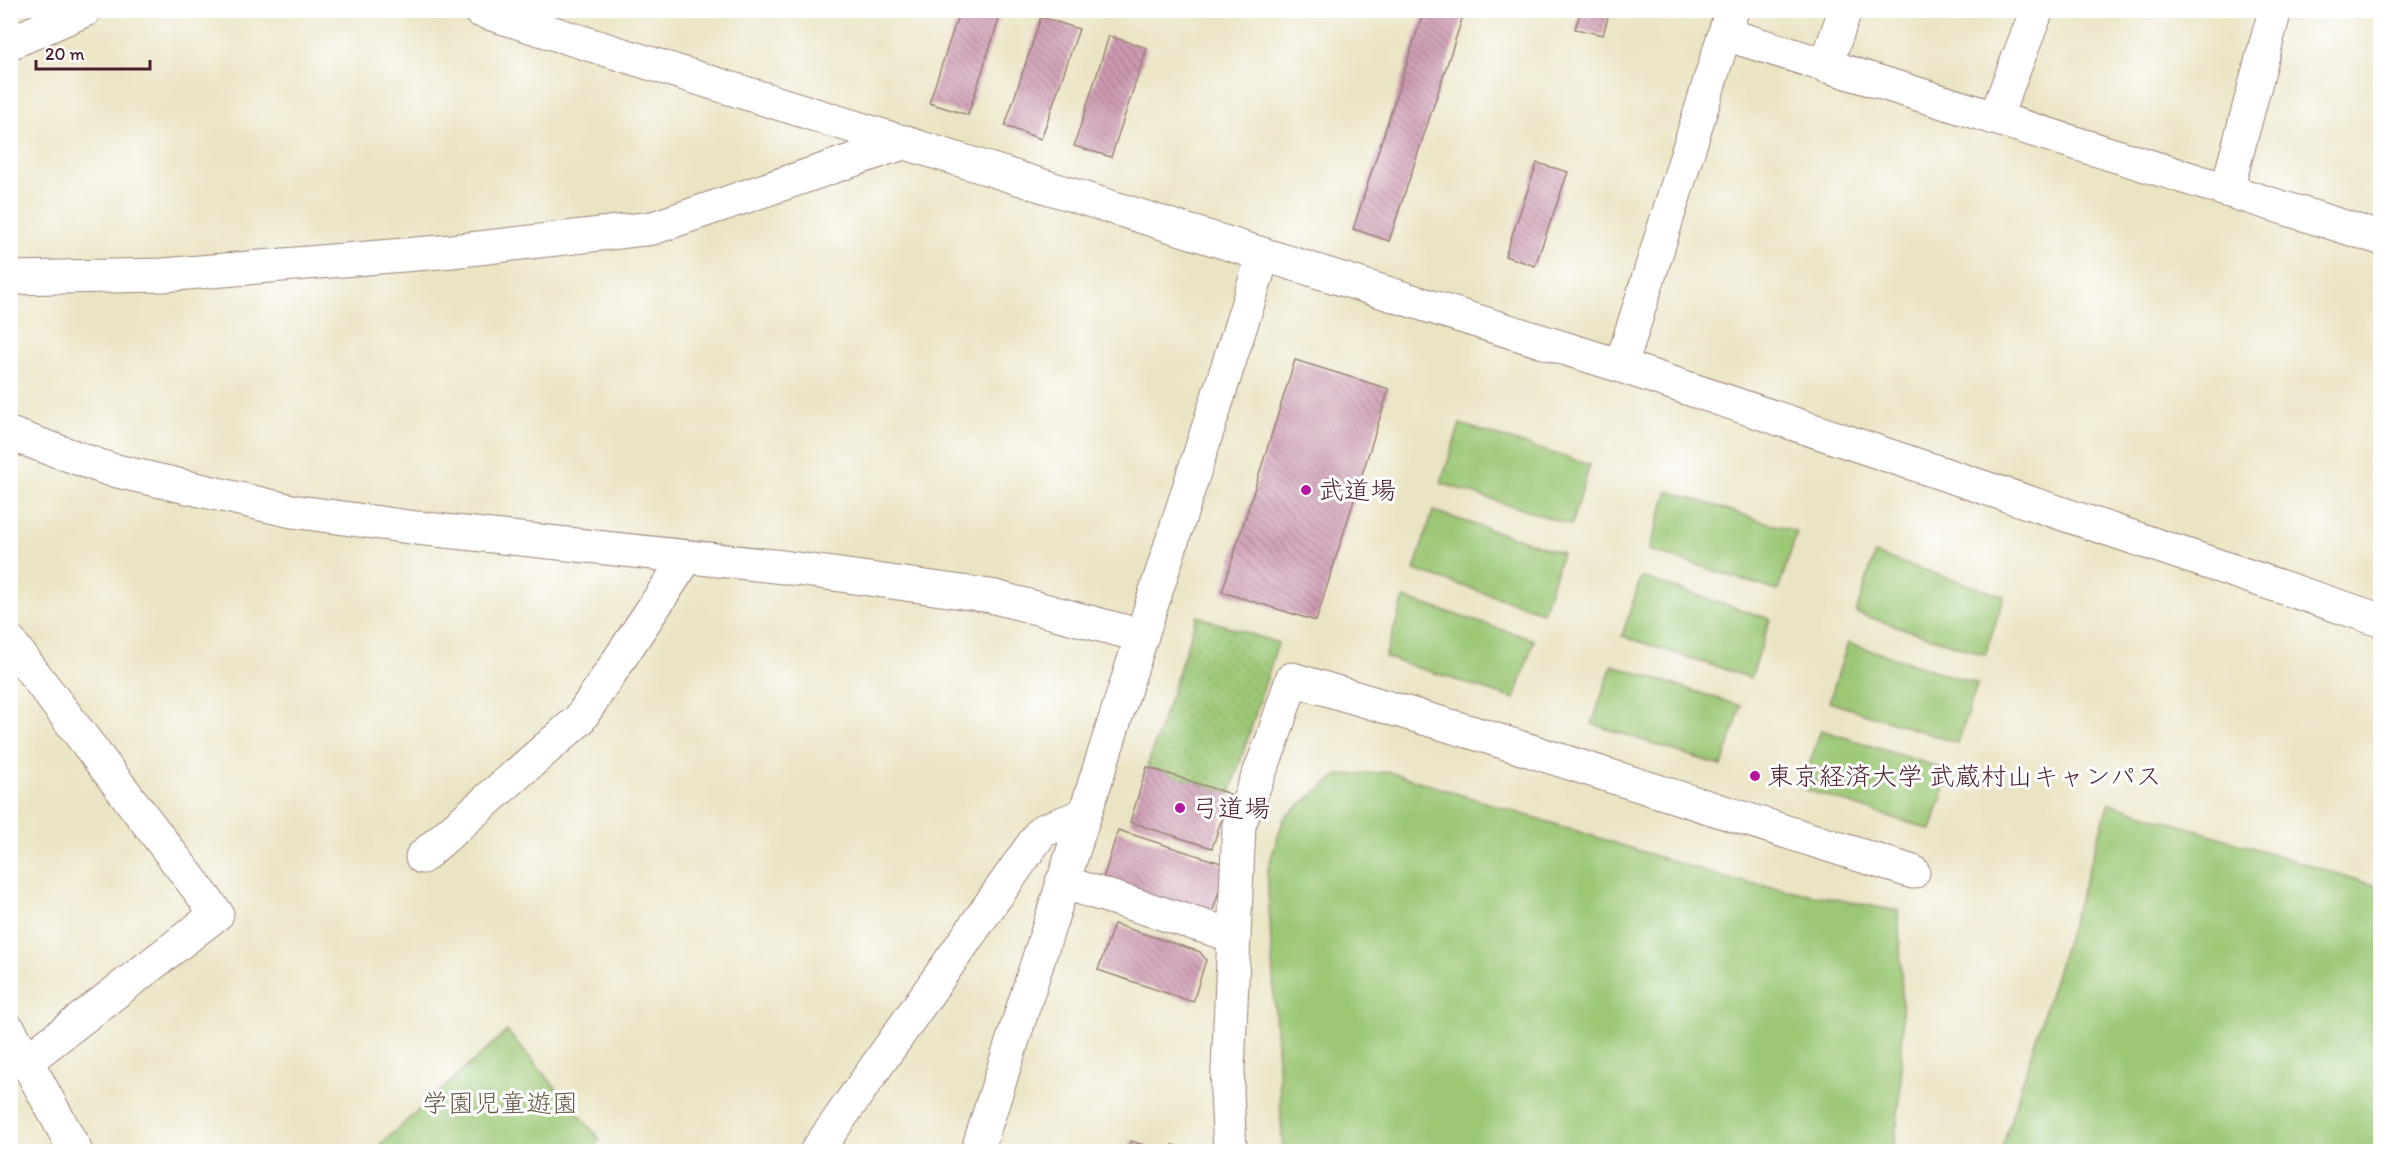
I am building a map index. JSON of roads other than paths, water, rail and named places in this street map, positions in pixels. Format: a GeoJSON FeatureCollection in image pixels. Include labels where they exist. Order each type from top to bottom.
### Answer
{"type":"FeatureCollection","features":[{"type":"Feature","properties":{"kind":"street"},"geometry":{"type":"LineString","coordinates":[[478,10],[1621,366],[2380,620]]}},
{"type":"Feature","properties":{"kind":"street"},"geometry":{"type":"LineString","coordinates":[[1826,66],[1845,10]]}},
{"type":"Feature","properties":{"kind":"street"},"geometry":{"type":"LineString","coordinates":[[1995,118],[2037,10]]}},
{"type":"Feature","properties":{"kind":"street"},"geometry":{"type":"LineString","coordinates":[[2227,190],[2275,10]]}},
{"type":"Feature","properties":{"kind":"street"},"geometry":{"type":"LineString","coordinates":[[10,44],[64,14]]}},
{"type":"Feature","properties":{"kind":"street"},"geometry":{"type":"LineString","coordinates":[[1621,366],[1729,22],[1826,66],[2380,238]]}},
{"type":"Feature","properties":{"kind":"street"},"geometry":{"type":"LineString","coordinates":[[10,278],[174,274],[452,250],[653,228],[906,142]]}},
{"type":"Feature","properties":{"kind":"street"},"geometry":{"type":"LineString","coordinates":[[977,1152],[1263,256]]}},
{"type":"Feature","properties":{"kind":"street"},"geometry":{"type":"LineString","coordinates":[[10,434],[108,469],[292,511],[417,528],[783,567],[991,596],[1142,636]]}},
{"type":"Feature","properties":{"kind":"street"},"geometry":{"type":"LineString","coordinates":[[422,858],[579,720],[687,557]]}},
{"type":"Feature","properties":{"kind":"street"},"geometry":{"type":"LineString","coordinates":[[10,642],[217,915],[28,1060]]}},
{"type":"Feature","properties":{"kind":"street"},"geometry":{"type":"LineString","coordinates":[[1230,1152],[1227,1092],[1239,825],[1272,741],[1292,679],[1484,736],[1913,872]]}},
{"type":"Feature","properties":{"kind":"street"},"geometry":{"type":"LineString","coordinates":[[816,1152],[1042,831],[1084,815]]}},
{"type":"Feature","properties":{"kind":"street"},"geometry":{"type":"LineString","coordinates":[[1062,882],[1234,936]]}},
{"type":"Feature","properties":{"kind":"street"},"geometry":{"type":"LineString","coordinates":[[10,1031],[28,1060],[76,1152]]}},
{"type":"Feature","properties":{"kind":"place","name":"武道場"},"geometry":{"type":"Point","coordinates":[1306,490]}},
{"type":"Feature","properties":{"kind":"place","name":"東京経済大学 武蔵村山キャンパス"},"geometry":{"type":"Point","coordinates":[1755,776]}},
{"type":"Feature","properties":{"kind":"place","name":"弓道場"},"geometry":{"type":"Point","coordinates":[1180,808]}},
{"type":"Feature","properties":{"kind":"park label","name":"学園児童遊園"},"geometry":{"type":"Point","coordinates":[500,1103]}}]}
